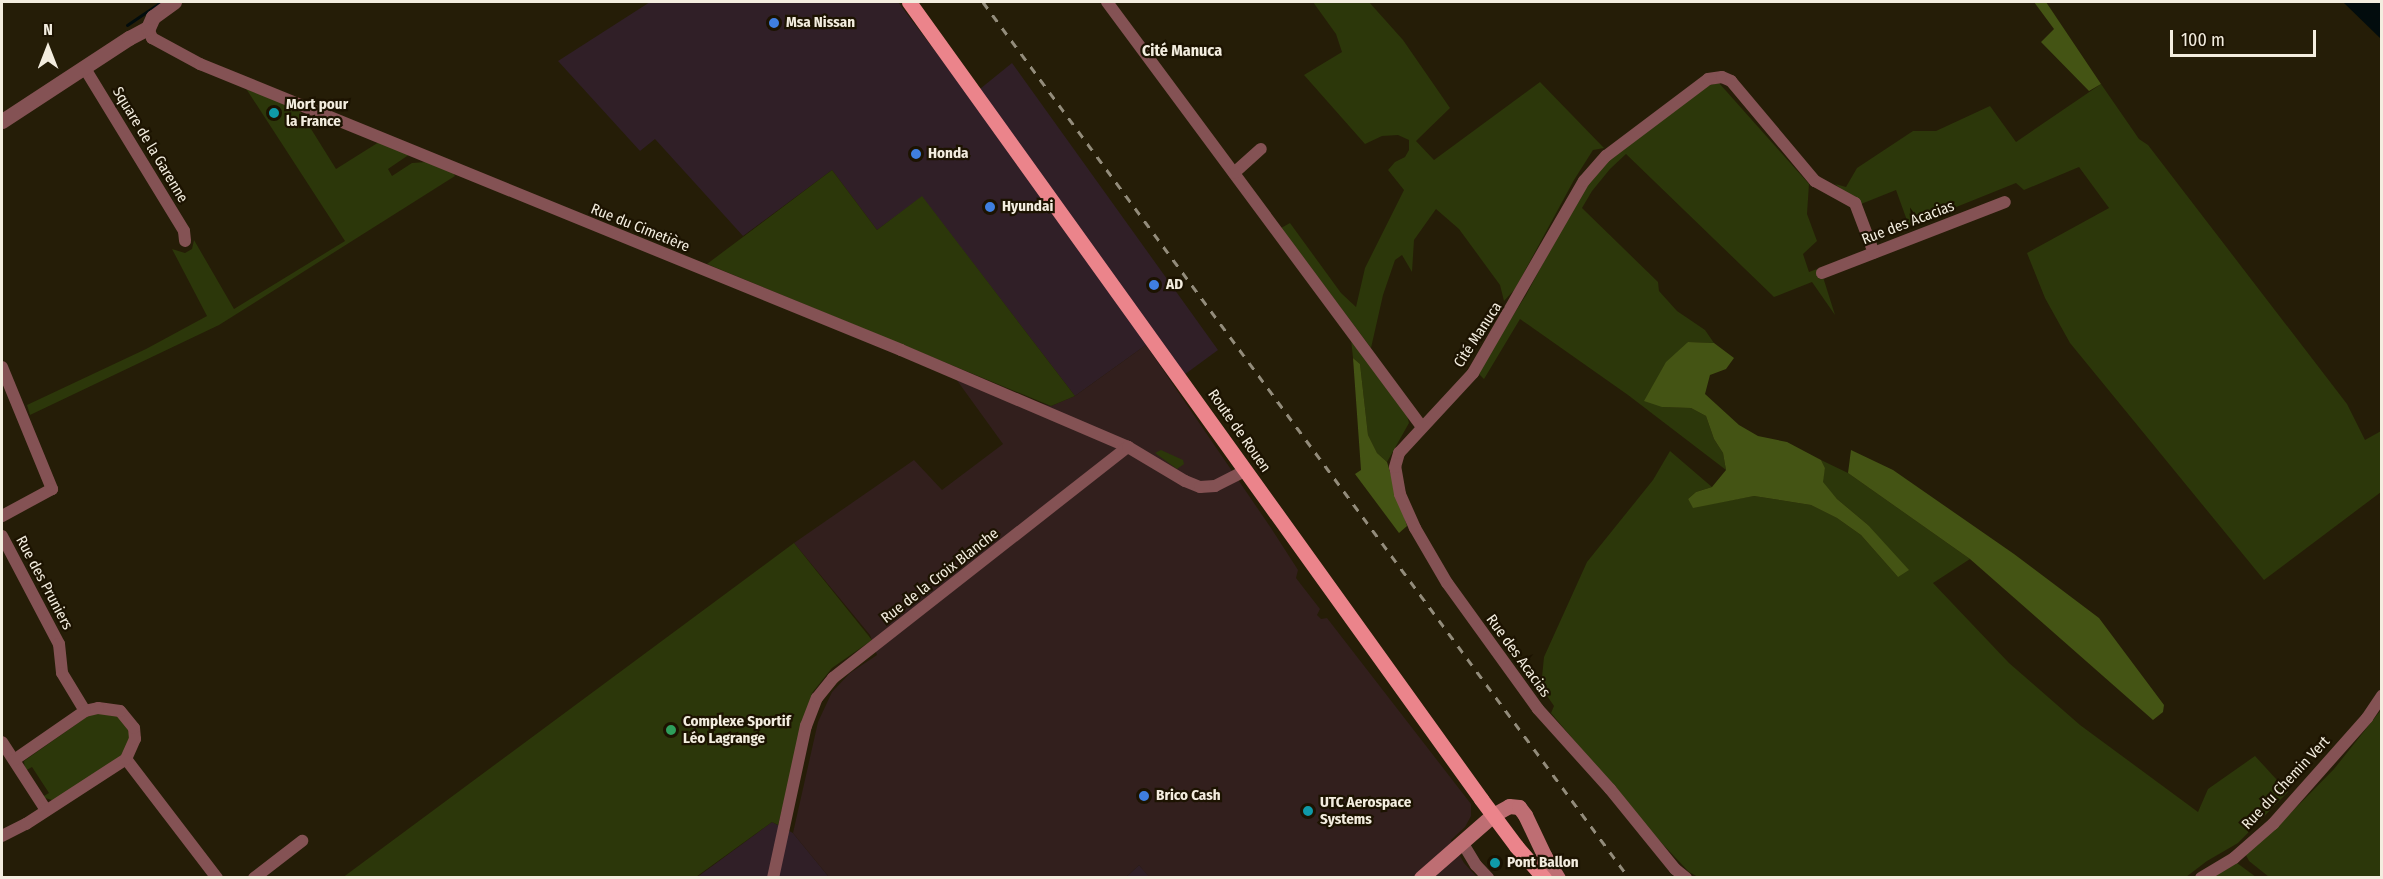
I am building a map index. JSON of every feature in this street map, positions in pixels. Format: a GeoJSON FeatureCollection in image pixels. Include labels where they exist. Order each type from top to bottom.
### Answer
{"type":"FeatureCollection","features":[{"type":"Feature","properties":{"kind":"main road","name":"Route de Rouen"},"geometry":{"type":"LineString","coordinates":[[909,2],[1493,815],[1545,878]]}},
{"type":"Feature","properties":{"kind":"main road"},"geometry":{"type":"LineString","coordinates":[[1421,878],[1493,815],[1509,806],[1519,807],[1558,878]]}},
{"type":"Feature","properties":{"kind":"street"},"geometry":{"type":"LineString","coordinates":[[2,119],[148,28],[153,17],[174,2]]}},
{"type":"Feature","properties":{"kind":"street"},"geometry":{"type":"LineString","coordinates":[[1107,2],[1422,427]]}},
{"type":"Feature","properties":{"kind":"street","name":"Rue du Cimetière"},"geometry":{"type":"LineString","coordinates":[[148,28],[152,38],[200,64],[912,354],[1128,447]]}},
{"type":"Feature","properties":{"kind":"street","name":"Square de la Garenne"},"geometry":{"type":"LineString","coordinates":[[84,67],[176,217],[184,231],[184,241]]}},
{"type":"Feature","properties":{"kind":"street","name":"Cité Manuca"},"geometry":{"type":"LineString","coordinates":[[1422,427],[1473,373],[1584,181],[1606,156],[1708,79],[1722,76],[1731,81],[1815,181],[1855,203],[1874,253]]}},
{"type":"Feature","properties":{"kind":"street"},"geometry":{"type":"LineString","coordinates":[[1234,173],[1261,149]]}},
{"type":"Feature","properties":{"kind":"street","name":"Rue des Acacias"},"geometry":{"type":"LineString","coordinates":[[1822,273],[2005,202]]}},
{"type":"Feature","properties":{"kind":"street"},"geometry":{"type":"LineString","coordinates":[[2,367],[52,489],[2,516]]}},
{"type":"Feature","properties":{"kind":"street","name":"Rue des Acacias"},"geometry":{"type":"LineString","coordinates":[[1422,427],[1399,453],[1395,467],[1396,480],[1415,528],[1446,583],[1538,709],[1610,789],[1675,869],[1686,878]]}},
{"type":"Feature","properties":{"kind":"street"},"geometry":{"type":"LineString","coordinates":[[1128,447],[1185,481],[1200,487],[1215,486],[1245,471]]}},
{"type":"Feature","properties":{"kind":"street","name":"Rue de la Croix Blanche"},"geometry":{"type":"LineString","coordinates":[[773,878],[806,726],[816,698],[824,686],[1128,447]]}},
{"type":"Feature","properties":{"kind":"street","name":"Rue des Pruniers"},"geometry":{"type":"LineString","coordinates":[[2,536],[59,644],[63,673],[85,711]]}},
{"type":"Feature","properties":{"kind":"street","name":"Rue du Chemin Vert"},"geometry":{"type":"LineString","coordinates":[[2200,878],[2234,858],[2273,824],[2367,718],[2382,696]]}},
{"type":"Feature","properties":{"kind":"street"},"geometry":{"type":"LineString","coordinates":[[2,837],[126,759],[135,739],[134,728],[129,719],[120,711],[109,708],[85,711],[14,760]]}},
{"type":"Feature","properties":{"kind":"street"},"geometry":{"type":"LineString","coordinates":[[2,742],[46,810]]}},
{"type":"Feature","properties":{"kind":"street"},"geometry":{"type":"LineString","coordinates":[[126,759],[217,878]]}},
{"type":"Feature","properties":{"kind":"street"},"geometry":{"type":"LineString","coordinates":[[254,878],[302,841]]}},
{"type":"Feature","properties":{"kind":"street"},"geometry":{"type":"LineString","coordinates":[[1462,842],[1476,865],[1488,878]]}},
{"type":"Feature","properties":{"kind":"shaded area"},"geometry":{"type":"Polygon","coordinates":[[[650,2],[898,2],[970,97],[1012,63],[1218,350],[1173,383],[1146,345],[1075,396],[922,197],[877,230],[832,170],[743,236],[655,139],[640,151],[558,61],[650,2]]]}},
{"type":"Feature","properties":{"kind":"shaded area"},"geometry":{"type":"Polygon","coordinates":[[[2343,2],[2381,2],[2381,39],[2343,2]]]}},
{"type":"Feature","properties":{"kind":"shaded area"},"geometry":{"type":"Polygon","coordinates":[[[1146,345],[1298,570],[1296,578],[1320,609],[1317,615],[1321,619],[1327,618],[1471,804],[1471,816],[1465,827],[1451,840],[1464,863],[1477,877],[1150,878],[1139,865],[1125,878],[829,877],[793,833],[818,722],[832,692],[850,673],[877,655],[870,635],[794,543],[914,460],[942,490],[1003,444],[956,379],[1051,406],[1075,396],[1146,345]]]}},
{"type":"Feature","properties":{"kind":"shaded area"},"geometry":{"type":"Polygon","coordinates":[[[772,822],[793,833],[829,877],[696,878],[772,822]]]}},
{"type":"Feature","properties":{"kind":"shaded area"},"geometry":{"type":"Polygon","coordinates":[[[1139,865],[1150,877],[1125,878],[1139,865]]]}},
{"type":"Feature","properties":{"kind":"green space"},"geometry":{"type":"Polygon","coordinates":[[[1313,2],[1369,2],[1403,40],[1450,108],[1416,141],[1434,160],[1540,82],[1604,148],[1593,150],[1574,180],[1515,289],[1504,301],[1500,285],[1459,229],[1436,209],[1414,240],[1412,272],[1402,255],[1395,260],[1383,295],[1371,348],[1281,228],[1290,223],[1341,293],[1356,307],[1365,268],[1404,190],[1388,170],[1395,162],[1405,157],[1409,150],[1409,140],[1398,135],[1382,136],[1365,144],[1304,75],[1342,52],[1336,34],[1313,2]]]}},
{"type":"Feature","properties":{"kind":"green space"},"geometry":{"type":"Polygon","coordinates":[[[2034,2],[2046,2],[2101,84],[2089,91],[2041,42],[2054,29],[2034,2]]]}},
{"type":"Feature","properties":{"kind":"green space"},"geometry":{"type":"Polygon","coordinates":[[[1719,83],[1809,184],[1807,214],[1817,241],[1803,254],[1809,272],[1817,269],[1823,277],[1835,315],[1812,282],[1774,297],[1626,154],[1592,191],[1582,208],[1658,282],[1659,291],[1677,311],[1705,330],[1714,343],[1688,342],[1662,407],[1691,408],[1706,416],[1714,439],[1723,453],[1726,470],[1628,395],[1520,319],[1484,379],[1477,372],[1526,295],[1582,191],[1608,160],[1706,86],[1719,83]]]}},
{"type":"Feature","properties":{"kind":"green space"},"geometry":{"type":"Polygon","coordinates":[[[2101,84],[2139,139],[2148,145],[2347,404],[2365,440],[2381,431],[2381,492],[2264,580],[2070,343],[2045,298],[2027,253],[2109,208],[2079,167],[2024,190],[2016,183],[1909,226],[1896,190],[1861,204],[1835,184],[1846,187],[1857,168],[1913,131],[1936,131],[1990,106],[2016,142],[2101,84]]]}},
{"type":"Feature","properties":{"kind":"green space"},"geometry":{"type":"Polygon","coordinates":[[[245,87],[298,108],[336,169],[379,142],[410,154],[388,169],[392,176],[412,163],[426,162],[452,171],[455,176],[219,325],[30,415],[27,405],[146,349],[207,316],[172,249],[185,253],[192,249],[194,240],[234,309],[345,241],[245,87]]]}},
{"type":"Feature","properties":{"kind":"green space"},"geometry":{"type":"Polygon","coordinates":[[[832,170],[877,230],[922,196],[1075,396],[1051,406],[707,264],[832,170]]]}},
{"type":"Feature","properties":{"kind":"green space"},"geometry":{"type":"Polygon","coordinates":[[[1351,339],[1406,411],[1409,423],[1387,462],[1377,453],[1368,435],[1360,364],[1353,358],[1351,339]]]}},
{"type":"Feature","properties":{"kind":"green space"},"geometry":{"type":"Polygon","coordinates":[[[1688,342],[1714,343],[1734,358],[1726,369],[1710,375],[1705,394],[1739,425],[1758,436],[1787,442],[1821,460],[1825,468],[1823,482],[1837,499],[1868,525],[1909,570],[1898,577],[1861,535],[1837,518],[1811,505],[1754,496],[1693,508],[1688,499],[1696,492],[1712,487],[1726,470],[1723,453],[1714,439],[1706,416],[1691,408],[1662,407],[1644,401],[1666,362],[1688,342]]]}},
{"type":"Feature","properties":{"kind":"green space"},"geometry":{"type":"Polygon","coordinates":[[[1353,358],[1360,364],[1368,435],[1377,453],[1387,462],[1407,526],[1399,533],[1355,474],[1361,470],[1353,358]]]}},
{"type":"Feature","properties":{"kind":"green space"},"geometry":{"type":"Polygon","coordinates":[[[1161,450],[1183,460],[1184,464],[1177,469],[1155,453],[1161,450]]]}},
{"type":"Feature","properties":{"kind":"green space"},"geometry":{"type":"Polygon","coordinates":[[[1851,450],[1893,470],[2014,554],[2099,618],[2164,705],[2163,712],[2153,720],[1970,559],[1848,473],[1851,450]]]}},
{"type":"Feature","properties":{"kind":"green space"},"geometry":{"type":"Polygon","coordinates":[[[1670,451],[1712,487],[1696,492],[1688,499],[1693,507],[1754,496],[1811,505],[1837,518],[1861,535],[1898,577],[1868,525],[1837,499],[1822,482],[1825,468],[1821,460],[1848,473],[1970,559],[1933,583],[2009,663],[2080,725],[2198,812],[2208,789],[2255,756],[2288,792],[2238,843],[2207,861],[2186,877],[1698,877],[1689,872],[1656,837],[1551,713],[1554,706],[1541,687],[1544,657],[1587,562],[1653,480],[1670,451]]]}},
{"type":"Feature","properties":{"kind":"green space","name":"Complexe Sportif Léo Lagrange"},"geometry":{"type":"Polygon","coordinates":[[[794,543],[872,640],[832,668],[812,693],[778,825],[772,822],[696,877],[342,878],[794,543]]]}},
{"type":"Feature","properties":{"kind":"green space"},"geometry":{"type":"Polygon","coordinates":[[[2381,710],[2381,877],[2269,877],[2249,861],[2245,853],[2273,831],[2334,769],[2381,710]]]}},
{"type":"Feature","properties":{"kind":"green space"},"geometry":{"type":"Polygon","coordinates":[[[116,711],[131,730],[128,751],[55,801],[42,797],[49,793],[32,767],[25,771],[24,761],[91,714],[116,711]]]}},
{"type":"Feature","properties":{"kind":"green space"},"geometry":{"type":"Polygon","coordinates":[[[2237,863],[2256,877],[2211,878],[2237,863]]]}},
{"type":"Feature","properties":{"kind":"waterway"},"geometry":{"type":"LineString","coordinates":[[127,25],[161,2]]}},
{"type":"Feature","properties":{"kind":"railway"},"geometry":{"type":"LineString","coordinates":[[983,2],[1629,878]]}},
{"type":"Feature","properties":{"kind":"place","name":"Msa Nissan"},"geometry":{"type":"Point","coordinates":[774,23]}},
{"type":"Feature","properties":{"kind":"place","name":"Mort pour la France"},"geometry":{"type":"Point","coordinates":[274,113]}},
{"type":"Feature","properties":{"kind":"place","name":"Honda"},"geometry":{"type":"Point","coordinates":[916,154]}},
{"type":"Feature","properties":{"kind":"place","name":"Hyundai"},"geometry":{"type":"Point","coordinates":[990,207]}},
{"type":"Feature","properties":{"kind":"place","name":"AD"},"geometry":{"type":"Point","coordinates":[1154,285]}},
{"type":"Feature","properties":{"kind":"place","name":"Complexe Sportif Léo Lagrange"},"geometry":{"type":"Point","coordinates":[671,730]}},
{"type":"Feature","properties":{"kind":"place","name":"Brico Cash"},"geometry":{"type":"Point","coordinates":[1144,796]}},
{"type":"Feature","properties":{"kind":"place","name":"UTC Aerospace Systems"},"geometry":{"type":"Point","coordinates":[1308,811]}},
{"type":"Feature","properties":{"kind":"place","name":"Pont Ballon"},"geometry":{"type":"Point","coordinates":[1495,863]}},
{"type":"Feature","properties":{"kind":"district","name":"Cité Manuca"},"geometry":{"type":"Point","coordinates":[1182,51]}}]}
